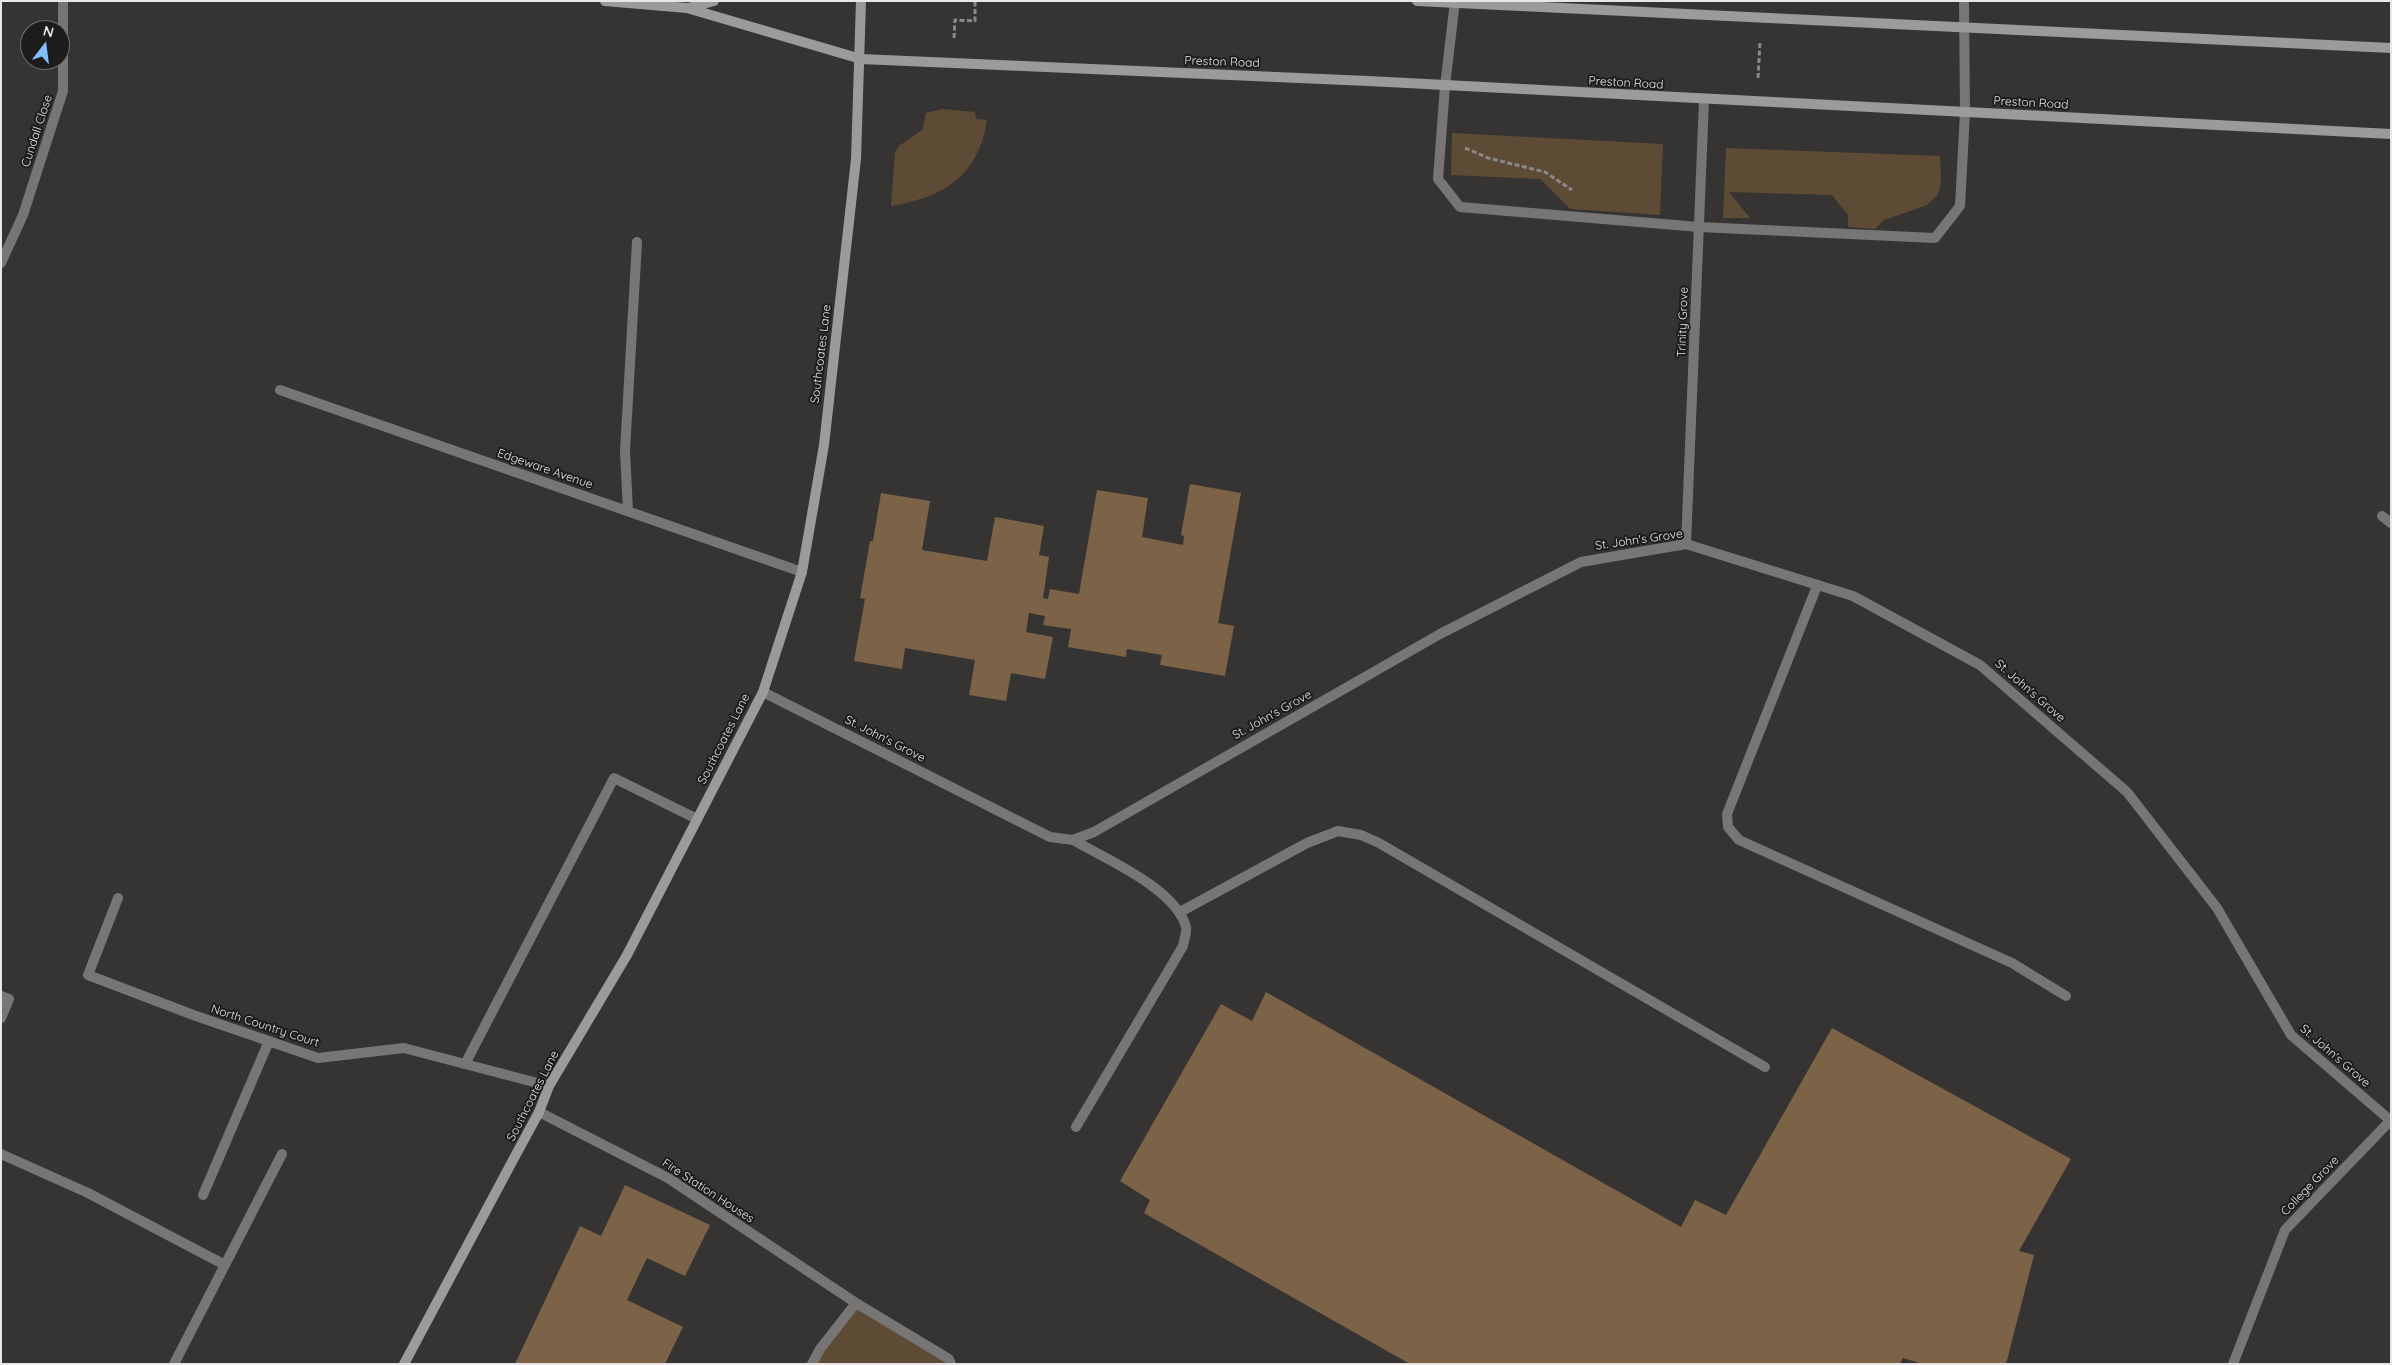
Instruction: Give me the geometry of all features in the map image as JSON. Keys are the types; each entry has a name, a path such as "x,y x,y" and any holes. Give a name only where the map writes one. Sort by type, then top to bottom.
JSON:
{"street":[{"name":"Cundall Close","path":"1,263 23,215 64,90 63,1"},
{"path":"605,1 687,8 860,59"},
{"path":"687,8 714,1"},
{"name":"Southcoates Lane","path":"404,1364 539,1112 549,1086 627,954 763,692 802,572 824,445 856,159 861,1"},
{"path":"1417,1 2391,48"},
{"path":"1454,2 1438,179 1460,207 1698,228 1935,238 1960,206 1965,112 1964,1"},
{"name":"Preston Road","path":"860,59 1445,86 2391,134"},
{"name":"Trinity Grove","path":"1686,544 1704,100"},
{"path":"628,511 625,451 637,242"},
{"name":"Edgeware Avenue","path":"280,390 802,572"},
{"path":"2382,516 2391,523"},
{"name":"St. John's Grove","path":"763,692 1050,837 1073,840 1094,832 1440,634 1581,562 1686,544 1853,596 1980,665 2127,792 2216,908 2291,1035 2390,1121"},
{"path":"1817,586 1727,814 1728,827 1739,840 2012,963 2066,996"},
{"path":"465,1064 614,778 697,818"},
{"path":"1180,912 1306,843 1338,832 1361,835 1379,842 1765,1067"},
{"path":"1073,840 1159,890 1180,912 1187,929 1183,946 1076,1127"},
{"name":"North Country Court","path":"118,898 88,975 318,1058 404,1048 549,1086"},
{"path":"1,996 9,999 1,1018"},
{"path":"203,1195 269,1041"},
{"name":"Fire Station Houses","path":"539,1112 668,1178 856,1303 949,1359 951,1364"},
{"name":"College Grove","path":"2233,1364 2284,1230 2390,1121"},
{"path":"1,1154 88,1193 225,1265"},
{"path":"174,1364 282,1154"},
{"path":"812,1364 820,1349 856,1303"}],"path":[{"path":"953,64 955,20 975,21 975,1"},
{"path":"1758,102 1760,19"},
{"path":"1441,139 1488,158 1546,172 1575,192"}],"shaded area":[{"path":"942,109 975,112 976,119 987,120 976,156 967,170 956,181 942,190 927,197 891,206 895,153 899,146 922,130 926,113"},
{"path":"1452,133 1663,144 1660,215 1570,209 1540,179 1451,175"},
{"path":"1726,148 1940,156 1941,184 1937,196 1927,205 1884,220 1875,229 1848,227 1848,215 1832,195 1729,192 1750,218 1723,218"},
{"path":"856,1303 951,1364 812,1364"}],"building":[{"path":"1190,484 1241,493 1218,623 1234,626 1225,676 1160,665 1162,655 1127,649 1126,657 1068,647 1071,629 1043,625 1045,616 1029,613 1026,632 1053,637 1045,679 1011,673 1006,701 969,695 975,660 905,648 902,669 854,661 865,599 860,598 870,541 873,541 881,493 930,501 922,550 987,561 995,517 1044,526 1039,555 1049,557 1043,598 1048,599 1050,589 1079,594 1097,490 1148,498 1142,537 1183,545 1184,536 1181,535"},
{"path":"1266,992 1681,1227 1695,1200 1726,1215 1832,1028 2071,1159 2019,1251 2034,1255 2006,1364 1923,1364 1903,1358 1900,1364 1410,1364 1144,1213 1150,1200 1120,1181 1221,1004 1252,1021"},
{"path":"625,1185 710,1225 685,1276 647,1258 627,1300 683,1327 665,1364 515,1364 580,1226 601,1236"}]}
